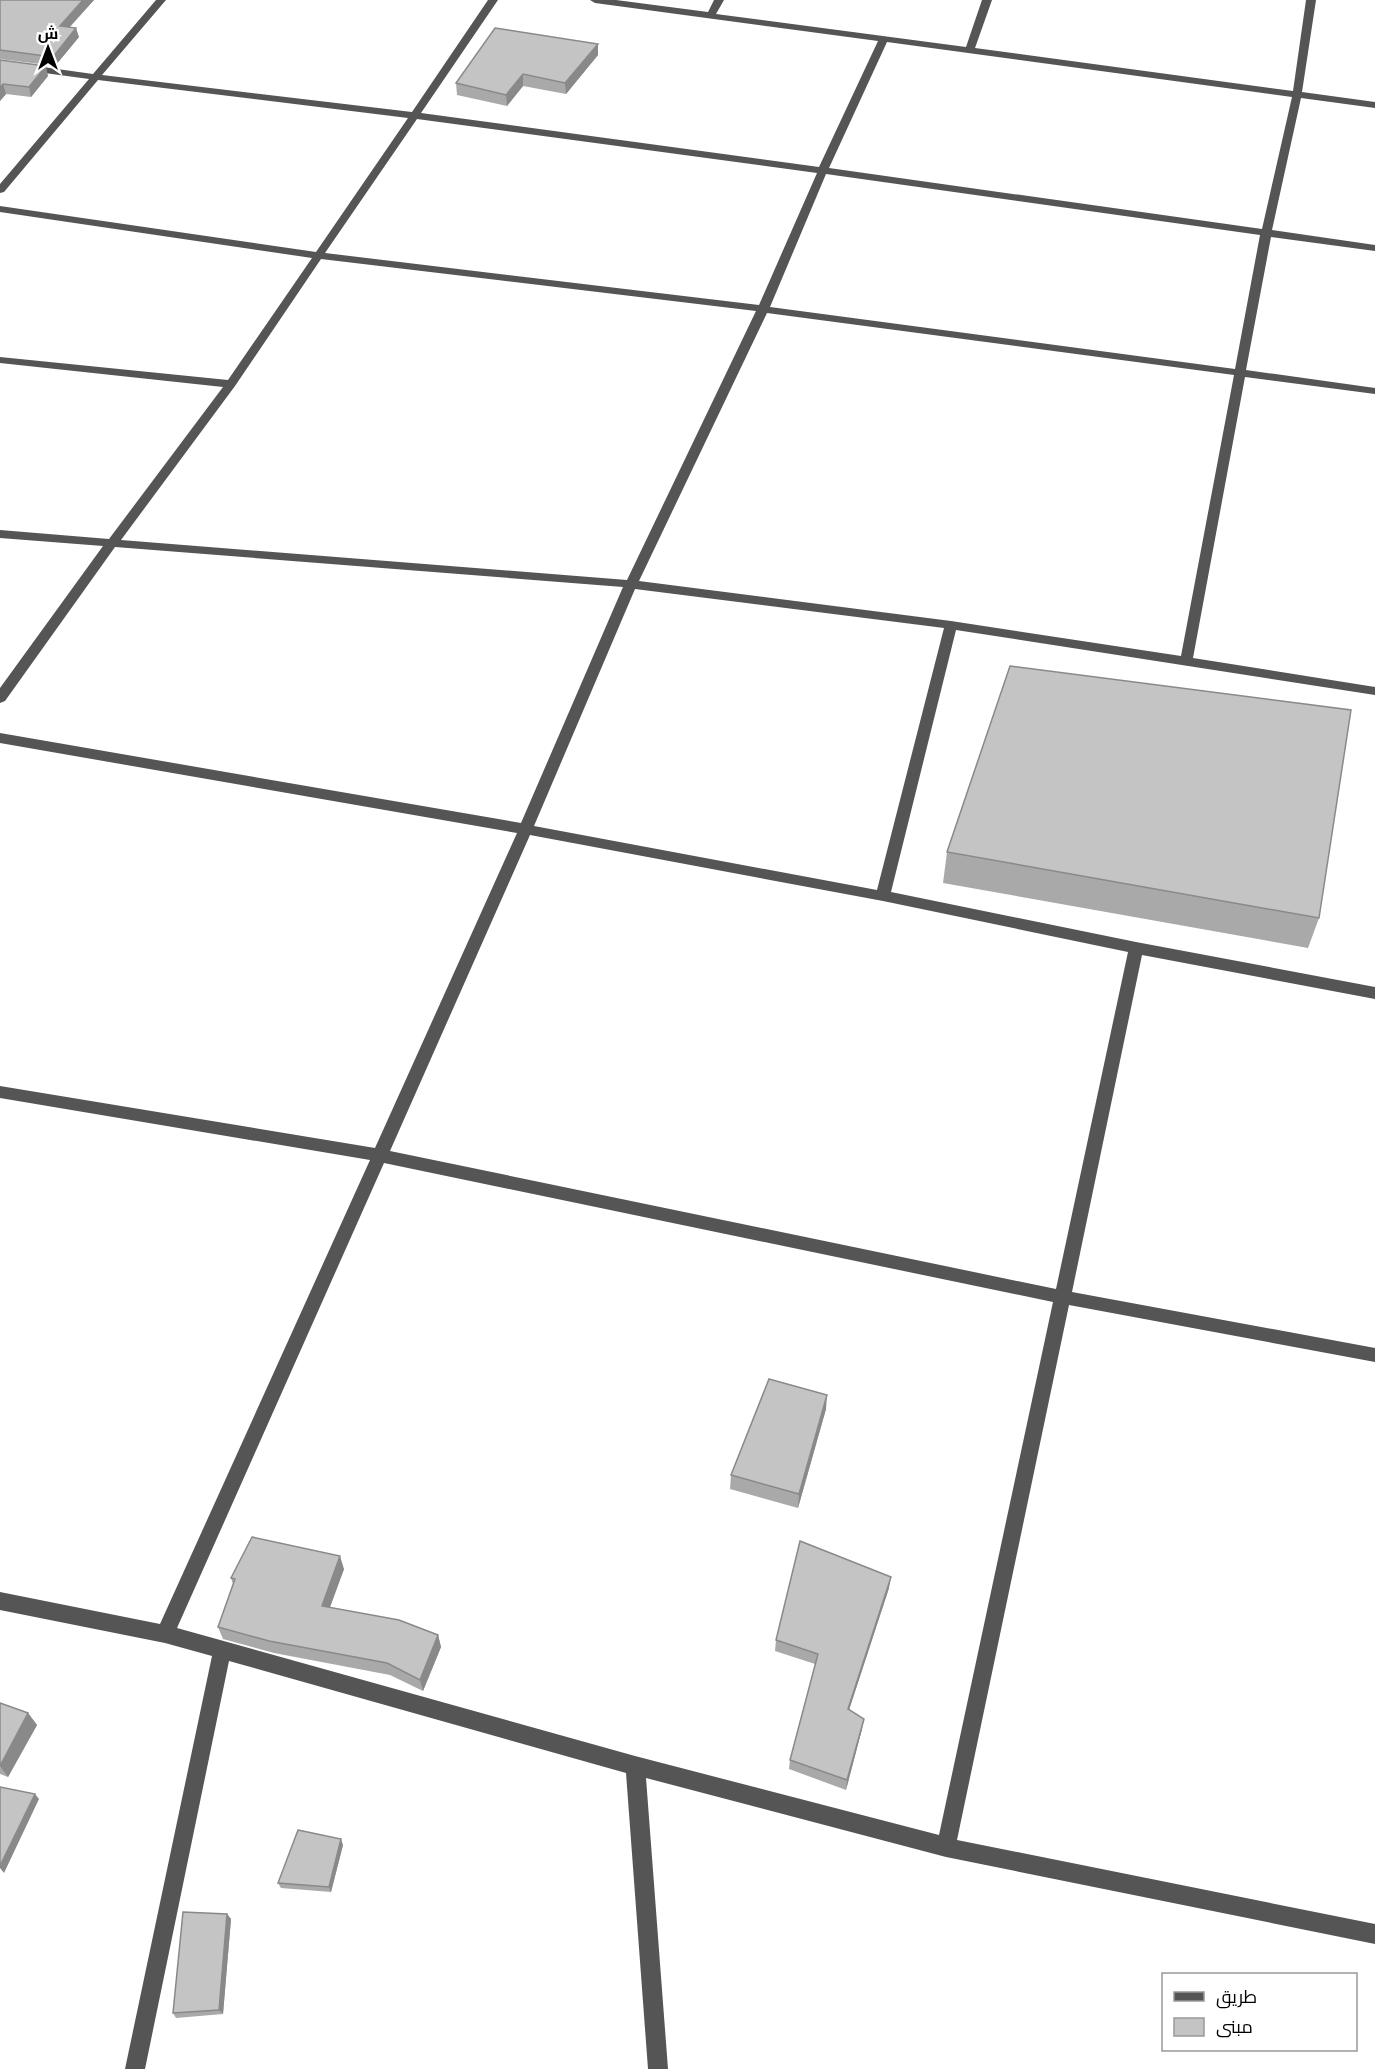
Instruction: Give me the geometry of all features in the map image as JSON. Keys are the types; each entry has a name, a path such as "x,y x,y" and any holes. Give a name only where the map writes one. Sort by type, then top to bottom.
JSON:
{"street":[{"path":"0,190 161,0"},
{"path":"0,698 111,544 231,384 321,256 494,0"},
{"path":"595,0 1375,105"},
{"path":"711,15 718,0"},
{"path":"969,51 987,0"},
{"path":"1186,662 1266,233 1297,94 1311,0"},
{"path":"165,1634 254,1434 306,1325 379,1155 526,829 631,584 763,309 823,170 884,39"},
{"path":"0,64 823,170 1375,248"},
{"path":"0,209 321,256 763,309 1375,391"},
{"path":"0,360 231,384"},
{"path":"0,534 631,584 951,625 1375,691"},
{"path":"883,896 951,625"},
{"path":"0,738 526,829 883,896 1136,948 1375,993"},
{"path":"946,1847 1136,948"},
{"path":"0,1092 379,1155 1062,1297 1375,1355"},
{"path":"0,1601 165,1634 635,1766 946,1847 1375,1934"},
{"path":"135,2069 222,1651"},
{"path":"635,1766 658,2069"}],"building":[{"path":"0,0 83,0 60,26 76,28 53,57 0,50"},
{"path":"495,28 598,44 565,83 523,74 506,95 456,83"},
{"path":"0,60 46,66 29,87 3,84 0,88"},
{"path":"1010,666 1351,710 1319,918 947,852"},
{"path":"769,1379 827,1395 799,1494 731,1475"},
{"path":"252,1537 340,1556 322,1606 399,1620 438,1635 420,1680 387,1663 269,1641 218,1627 235,1579 231,1578"},
{"path":"800,1541 891,1577 848,1709 864,1719 847,1780 790,1760 818,1654 776,1640"},
{"path":"0,1703 28,1713 0,1766"},
{"path":"0,1787 35,1794 0,1866"},
{"path":"298,1830 341,1839 329,1887 278,1883"},
{"path":"183,1912 227,1914 219,2010 173,2013"}]}
